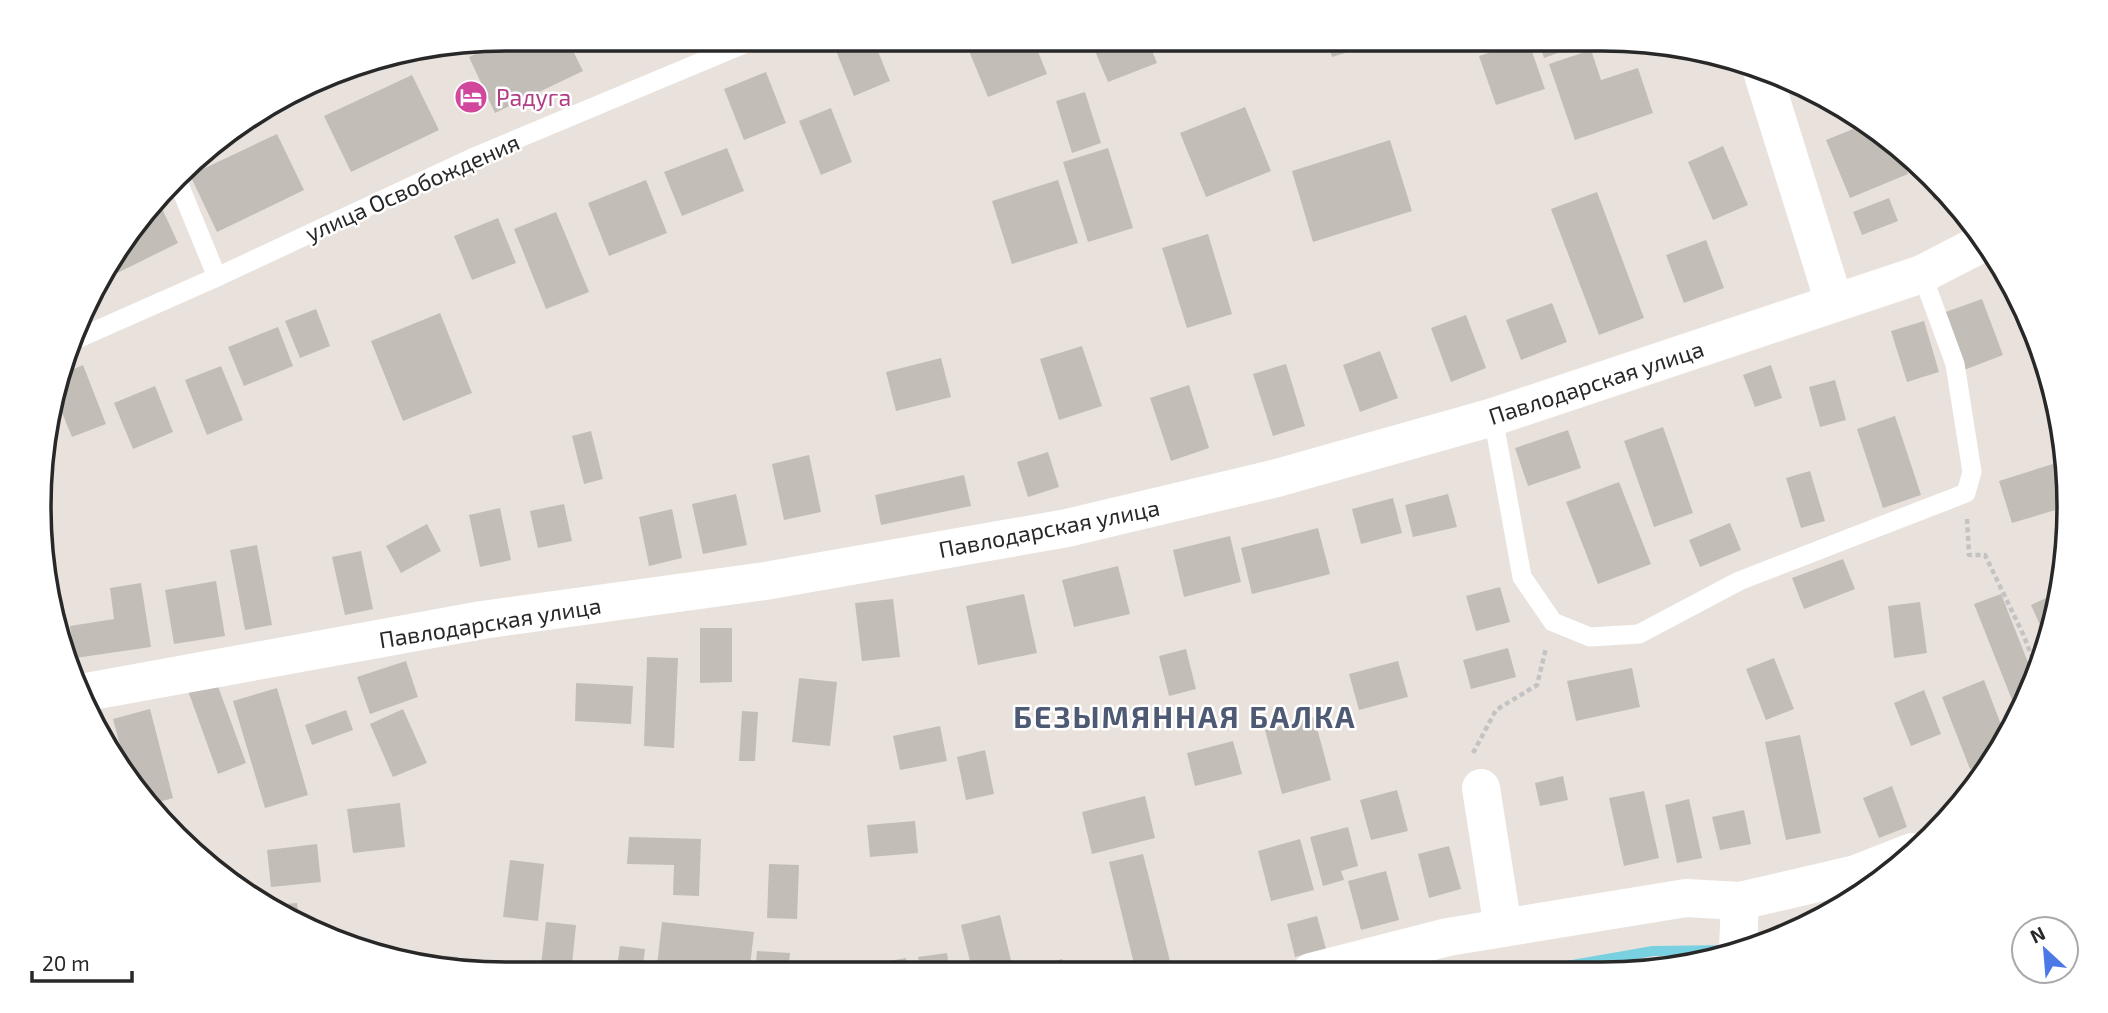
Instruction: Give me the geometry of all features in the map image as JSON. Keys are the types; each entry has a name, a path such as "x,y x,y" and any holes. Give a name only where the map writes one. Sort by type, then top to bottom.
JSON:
{"street":[{"path":"1765,81 1834,302"},
{"name":"Павлодарская улица","path":"90,692 482,620 765,581 1067,528 1277,478 1493,416 1922,274 1975,246"},
{"path":"1480,788 1503,928"},
{"path":"1350,962 1448,937 1686,898 1740,901 1856,874 1886,862"},
{"path":"1738,941 1740,901"}],"lane":[{"name":"улица Освобождения","path":"84,336 474,157 725,51"},
{"path":"180,188 217,277"},
{"path":"1493,416 1522,577 1553,622 1590,636 1639,634 1739,581 1966,493 1972,472 1955,364 1922,274"}],"path":[{"path":"1966,493 1969,555 1985,555 2032,656"},
{"path":"1480,788 1474,753 1496,710 1537,685 1553,622"}],"building":[{"path":"573,51 583,71 495,113 469,57 479,52"},
{"path":"836,51 878,51 890,81 854,96"},
{"path":"969,51 1038,51 1047,74 988,97"},
{"path":"1095,51 1152,51 1157,63 1108,82"},
{"path":"1330,51 1352,51 1332,57"},
{"path":"1494,51 1532,51 1545,89 1496,105 1479,56"},
{"path":"1542,51 1564,51 1544,58"},
{"path":"1591,51 1601,80 1638,68 1653,113 1575,140 1549,64"},
{"path":"766,72 786,123 744,140 724,89"},
{"path":"412,75 439,130 351,172 324,116"},
{"path":"1085,92 1101,143 1072,153 1056,101"},
{"path":"1245,107 1271,171 1206,197 1180,133"},
{"path":"831,108 852,162 821,175 799,121"},
{"path":"1855,128 1902,164 1908,174 1850,198 1826,140"},
{"path":"277,134 304,190 217,232 191,177 198,171"},
{"path":"1390,140 1412,211 1313,242 1292,171"},
{"path":"1723,146 1748,205 1713,220 1688,162"},
{"path":"727,148 744,191 682,216 664,172"},
{"path":"1108,148 1133,228 1088,242 1063,162"},
{"path":"646,180 667,233 609,256 588,203"},
{"path":"1058,180 1078,243 1012,264 992,201"},
{"path":"1597,192 1644,318 1599,335 1551,209"},
{"path":"1889,198 1898,221 1862,235 1853,212"},
{"path":"162,208 178,243 115,274"},
{"path":"556,212 589,292 546,309 514,229"},
{"path":"498,218 516,263 472,280 454,236"},
{"path":"1208,234 1232,314 1187,328 1162,248"},
{"path":"1706,240 1724,288 1684,303 1666,255"},
{"path":"1982,299 2003,355 1964,370 1943,313"},
{"path":"1552,303 1567,342 1521,360 1506,320"},
{"path":"316,309 330,346 300,358 285,321"},
{"path":"440,313 472,393 403,421 371,341"},
{"path":"1466,315 1486,368 1451,382 1431,328"},
{"path":"1924,321 1939,372 1907,382 1891,331"},
{"path":"278,327 293,366 244,386 228,347"},
{"path":"1082,346 1102,406 1059,420 1040,359"},
{"path":"1380,351 1398,398 1360,412 1343,365"},
{"path":"941,358 951,397 896,411 886,372"},
{"path":"1286,364 1305,426 1273,436 1253,374"},
{"path":"83,365 106,424 72,437 61,411 72,370"},
{"path":"1771,365 1782,398 1755,407 1743,375"},
{"path":"221,366 243,420 207,435 185,380"},
{"path":"1835,380 1846,420 1820,427 1809,387"},
{"path":"1189,385 1209,448 1171,461 1150,398"},
{"path":"155,386 173,432 133,449 114,403"},
{"path":"1895,416 1921,495 1883,508 1857,429"},
{"path":"1663,427 1693,513 1654,527 1624,441"},
{"path":"1568,430 1581,468 1528,486 1515,448"},
{"path":"591,431 603,479 584,484 572,436"},
{"path":"1048,452 1059,487 1028,497 1017,462"},
{"path":"809,455 821,512 784,520 772,464"},
{"path":"2055,463 2057,510 2012,523 1999,481"},
{"path":"1810,471 1825,521 1801,528 1786,478"},
{"path":"964,475 971,506 881,525 875,495"},
{"path":"1619,482 1651,564 1598,584 1566,502"},
{"path":"736,494 747,545 703,554 692,504"},
{"path":"1448,494 1457,527 1413,537 1405,505"},
{"path":"1393,498 1402,533 1361,544 1352,509"},
{"path":"564,504 572,541 538,548 530,511"},
{"path":"500,508 511,560 480,567 469,515"},
{"path":"672,509 682,558 649,566 639,517"},
{"path":"1730,523 1741,550 1700,567 1689,540"},
{"path":"427,524 441,551 401,573 386,546"},
{"path":"1318,528 1330,574 1252,594 1241,548"},
{"path":"1230,536 1241,582 1184,597 1173,550"},
{"path":"257,545 272,625 245,630 230,550"},
{"path":"361,551 373,609 345,615 332,557"},
{"path":"1843,559 1855,589 1804,609 1792,578"},
{"path":"1118,566 1130,614 1074,627 1062,580"},
{"path":"216,581 225,636 174,644 165,590"},
{"path":"141,583 151,647 77,658 70,626 114,619 110,588"},
{"path":"1500,587 1510,622 1476,631 1466,596"},
{"path":"1024,594 1037,653 978,665 966,606"},
{"path":"2001,594 2029,665 2013,702 1974,604"},
{"path":"2048,597 2042,624 2040,625 2031,605"},
{"path":"893,599 900,657 862,661 855,603"},
{"path":"1920,602 1927,653 1894,658 1888,606"},
{"path":"700,628 732,628 732,682 700,683"},
{"path":"1508,648 1516,677 1471,689 1463,660"},
{"path":"1186,649 1196,689 1169,696 1159,656"},
{"path":"647,657 678,658 674,748 644,746"},
{"path":"1774,658 1794,709 1766,720 1746,669"},
{"path":"406,661 418,697 370,714 357,677"},
{"path":"1398,661 1408,697 1359,710 1349,674"},
{"path":"1632,668 1640,707 1576,721 1567,681"},
{"path":"215,678 246,763 218,774 187,688"},
{"path":"799,678 837,682 830,746 792,742"},
{"path":"1984,680 2001,725 1975,767 1970,769 1942,697"},
{"path":"576,683 633,686 631,724 575,721"},
{"path":"277,688 308,795 265,808 233,701"},
{"path":"1924,690 1941,734 1911,746 1894,703"},
{"path":"150,709 173,798 160,802 145,784 121,748 113,719"},
{"path":"403,709 427,763 393,777 370,724"},
{"path":"346,710 353,730 312,745 305,725"},
{"path":"742,711 758,712 755,761 739,761"},
{"path":"1314,717 1331,780 1282,794 1265,730"},
{"path":"940,726 947,761 900,770 893,736"},
{"path":"1800,735 1821,833 1786,840 1765,742"},
{"path":"1233,741 1242,774 1195,786 1187,753"},
{"path":"985,750 994,794 966,800 957,757"},
{"path":"1563,776 1568,800 1540,806 1535,783"},
{"path":"1892,786 1907,827 1879,838 1863,798"},
{"path":"1397,790 1408,831 1371,840 1360,800"},
{"path":"1644,791 1659,858 1624,866 1609,798"},
{"path":"1145,796 1155,838 1092,854 1082,812"},
{"path":"1689,799 1702,858 1677,863 1665,805"},
{"path":"400,803 405,847 353,853 347,809"},
{"path":"1744,810 1751,844 1720,850 1712,817"},
{"path":"915,821 918,853 870,857 867,825"},
{"path":"1348,827 1358,866 1341,871 1344,880 1323,886 1310,837"},
{"path":"629,837 701,839 699,896 673,895 674,865 627,864"},
{"path":"1300,839 1314,890 1271,901 1258,851"},
{"path":"317,844 321,882 271,887 267,850"},
{"path":"1449,846 1461,889 1429,898 1418,854"},
{"path":"1143,854 1170,962 1134,962 1109,862"},
{"path":"510,860 544,864 538,921 503,917"},
{"path":"769,864 799,865 797,919 767,918"},
{"path":"1386,871 1399,920 1361,930 1348,881"},
{"path":"297,903 298,911 285,904"},
{"path":"1000,915 1011,962 970,962 961,925"},
{"path":"1317,916 1326,949 1295,957 1287,924"},
{"path":"546,922 576,925 572,962 541,962"},
{"path":"662,922 754,932 750,962 657,962"},
{"path":"620,946 645,949 643,962 618,962"},
{"path":"757,951 790,953 789,962 756,962"},
{"path":"947,953 948,962 919,962 918,957"},
{"path":"428,954 458,957 458,959"},
{"path":"906,958 907,962 890,962"}],"waterway":[{"path":"1590,962 1653,951 1703,950"}],"place":[{"name":"Радуга","path":"471,97"}],"district":[{"name":"БЕЗЫМЯННАЯ БАЛКА","path":"1185,716"}]}
